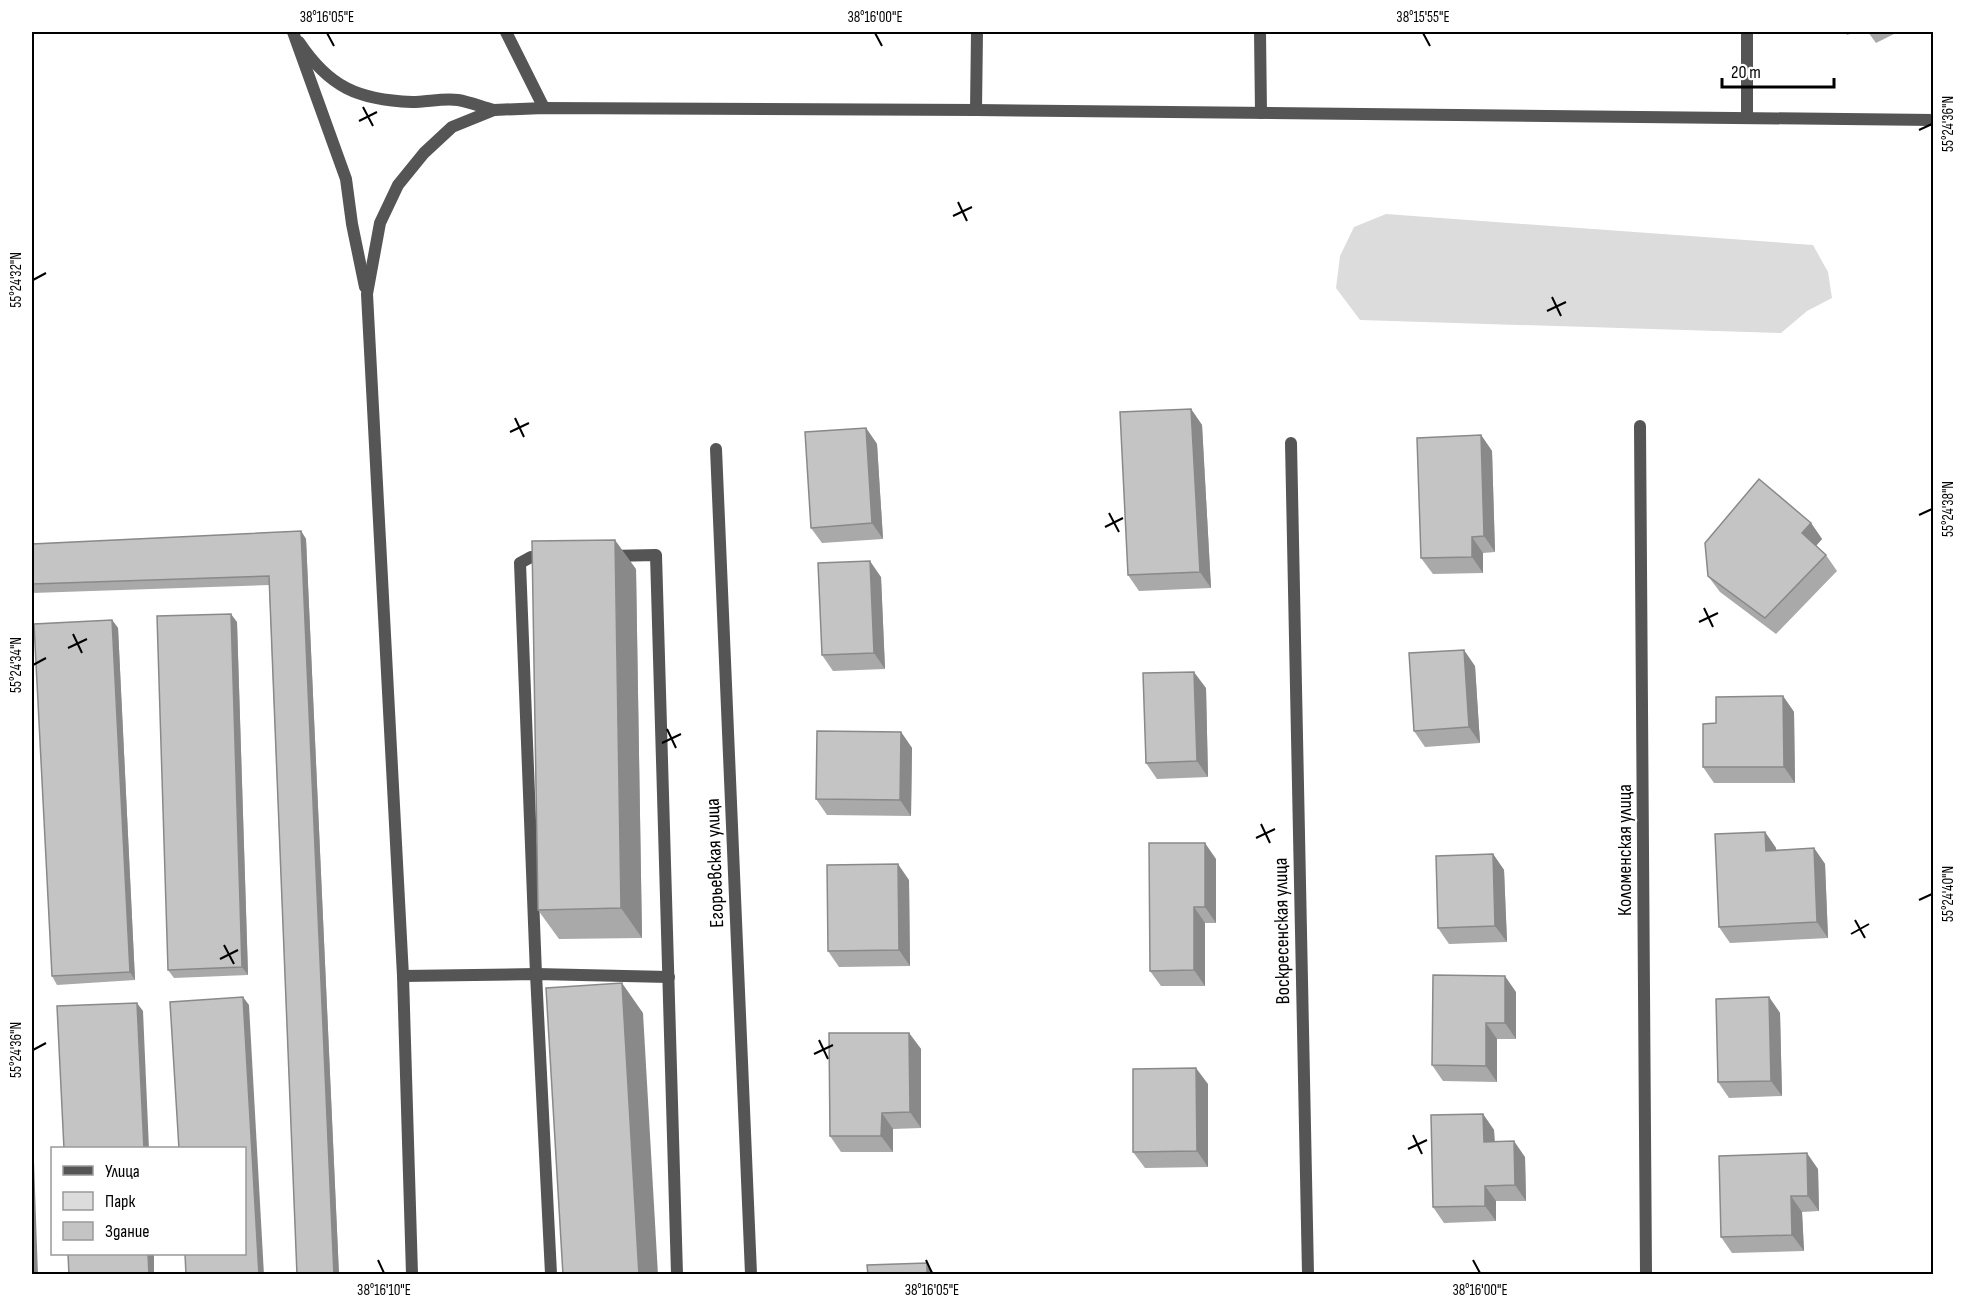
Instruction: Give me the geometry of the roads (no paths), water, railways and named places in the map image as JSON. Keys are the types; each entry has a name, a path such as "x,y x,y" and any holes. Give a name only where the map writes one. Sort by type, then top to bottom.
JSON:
{"street":[{"path":"506,32 544,108"},
{"path":"976,32 976,110"},
{"path":"1260,32 1261,113"},
{"path":"1747,32 1747,118"},
{"path":"293,33 311,60 345,89 371,98 411,102 458,100 494,110 544,108 976,110 1934,120"},
{"path":"293,33 346,179 352,224 367,294 403,976 412,1275"},
{"path":"367,294 380,223 398,184 424,153 452,127 494,110"},
{"name":"Коломенская улица","path":"1640,426 1646,1275"},
{"name":"Воскресенская улица","path":"1291,443 1308,1275"},
{"name":"Егорьевская улица","path":"716,449 751,1275"},
{"path":"599,556 656,555 677,1275"},
{"path":"551,1275 536,974 520,563 531,557 565,556"},
{"path":"403,976 536,974 669,977"}]}
